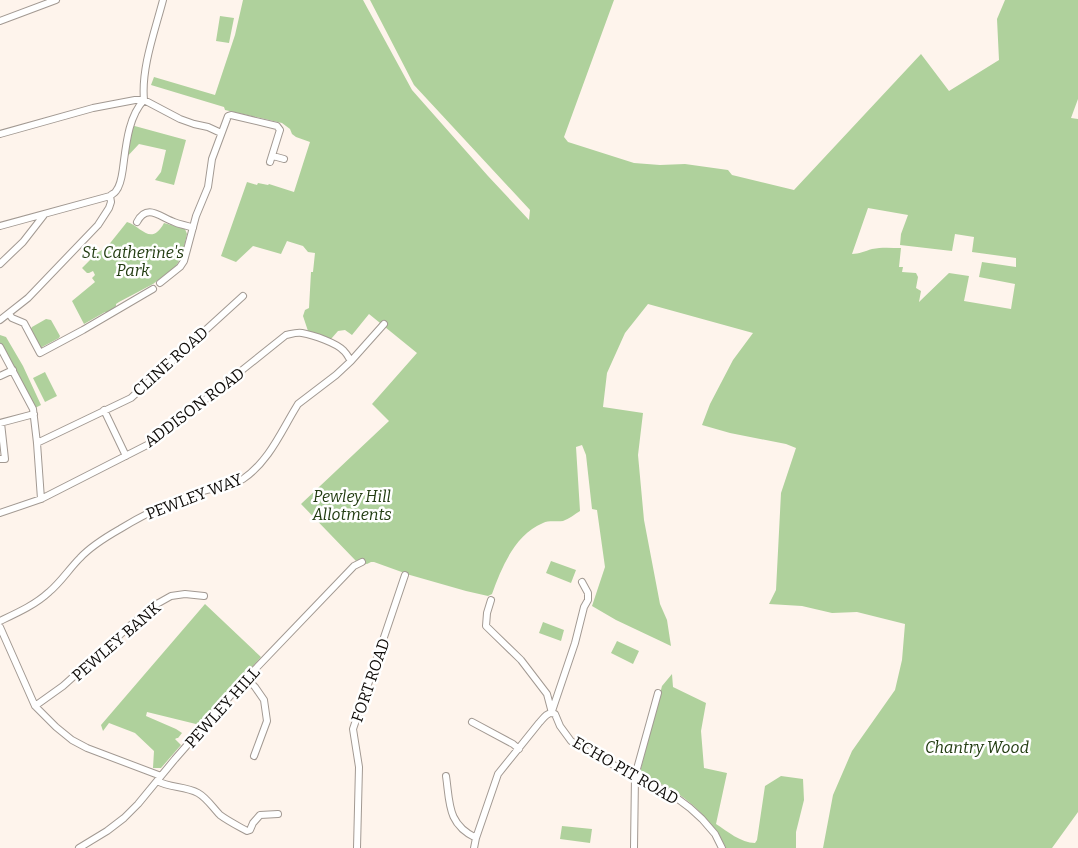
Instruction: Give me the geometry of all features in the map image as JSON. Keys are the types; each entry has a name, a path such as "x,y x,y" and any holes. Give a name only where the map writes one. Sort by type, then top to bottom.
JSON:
{"street":[{"path":"0,21 40,3 56,0"},
{"path":"144,100 145,67 163,0"},
{"path":"0,134 94,108 135,100 144,100 186,121 221,133"},
{"path":"0,226 110,196 117,190 121,180 133,117 137,107 144,100"},
{"path":"160,283 184,262 199,208 206,192 212,159 226,118 230,115 278,126 280,133 272,159 284,159"},
{"path":"0,320 28,298 98,226 109,208 110,196"},
{"path":"136,222 147,212 153,212 175,223 193,228"},
{"path":"0,264 23,242 45,214"},
{"path":"9,314 12,318 24,323 40,353 153,289"},
{"name":"CLINE ROAD","path":"37,443 131,398 243,296"},
{"name":"PEWLEY WAY","path":"0,621 36,603 62,579 88,550 119,529 179,500 242,480 256,468 268,453 298,404 336,375 384,324"},
{"name":"ADDISON ROAD","path":"0,513 41,499 150,443 286,335 301,333 311,335 340,347 351,361"},
{"path":"0,347 33,409 41,499"},
{"path":"0,376 13,370"},
{"path":"104,410 126,456"},
{"path":"0,459 5,458 0,423 34,414"},
{"name":"PEWLEY HILL","path":"80,848 124,818 246,678 354,566 362,562"},
{"name":"FORT ROAD","path":"357,848 359,767 353,729 405,575"},
{"path":"474,848 498,774 546,716 552,712 575,643 584,607 588,600 588,592 582,582"},
{"name":"PEWLEY BANK","path":"34,706 63,686 154,605 171,596 185,594 204,596"},
{"name":"ECHO PIT ROAD","path":"491,600 486,613 486,626 521,660 547,694 552,712 571,741 664,790 690,808 715,834 722,848"},
{"path":"0,627 34,706 72,740 86,748 159,779 164,785 197,792 221,815 247,830 250,830 260,815 278,814"},
{"path":"246,678 264,700 267,721 254,756"},
{"path":"634,848 635,776 658,693"},
{"path":"472,722 519,748"},
{"path":"446,776 452,813 456,822 466,833 476,838"}],"green space":[{"path":"243,0 363,0 412,90 529,220 530,210 414,85 370,0 614,0 564,137 568,142 634,163 685,164 728,170 732,175 794,190 921,54 949,91 999,60 997,19 1005,0 1078,0 1078,99 1071,118 1078,119 1078,812 1052,848 823,848 833,795 852,751 895,690 902,660 905,624 857,612 832,613 802,606 769,604 776,590 781,493 796,448 786,444 730,433 702,425 710,404 733,360 753,333 648,304 625,333 607,373 603,407 643,413 638,455 644,520 660,604 667,620 671,646 616,620 592,606 605,567 597,510 592,509 586,455 582,445 576,447 580,511 563,521 543,523 525,535 517,543 505,562 492,594 488,596 466,591 410,575 374,562 367,564 356,562 358,560 356,561 301,504 389,421 372,404 417,353 369,314 352,335 345,330 338,331 331,339 308,331 303,316 305,310 309,308 311,272 313,272 315,253 308,252 303,246 287,241 281,254 253,246 236,262 221,256 247,182 257,185 258,183 269,184 294,192 310,142 296,137 282,123 225,110 224,107 151,85 154,77 215,95 235,35","holes":["868,208 908,215 901,234 900,245 952,251 955,234 974,237 972,252 1016,258 1016,267 982,262 979,277 1015,284 1011,309 964,301 969,276 949,273 919,302 921,291 916,288 918,277 916,273 902,272 903,267 899,267 901,248 876,248 852,254"]},
{"path":"220,16 234,18 229,43 216,41"},
{"path":"131,125 186,140 174,185 155,180 161,172 166,150 139,144 124,160"},
{"name":"St. Catherine's Park","path":"127,222 150,234 155,234 164,223 185,229 187,234 182,256 176,266 153,284 119,302 108,313 105,312 84,324 72,301 95,282 92,278 95,275 93,271 87,273 82,268 97,253 107,247"},
{"path":"46,319 51,320 60,336 40,347 30,330"},
{"path":"0,335 6,337 23,366 41,405 33,409 0,347"},
{"path":"45,372 57,396 45,402 33,378"},
{"path":"551,561 576,570 571,583 546,573"},
{"path":"205,604 261,657 200,725 147,712 146,716 182,733 175,739 181,745 161,768 153,768 154,751 135,733 109,723 103,731 101,725"},
{"path":"543,622 564,630 561,641 539,633"},
{"path":"617,641 639,651 633,664 611,653"},
{"path":"672,674 673,687 706,703 701,731 704,768 727,773 716,824 739,839 755,843 765,786 781,776 803,779 804,800 796,832 796,848 726,848 715,829 701,813 685,799 640,772 662,686"},
{"path":"562,826 592,829 590,843 560,839"}],"park label":[{"name":"Pewley Hill Allotments","path":"352,505"},
{"name":"Chantry Wood","path":"977,747"}]}
